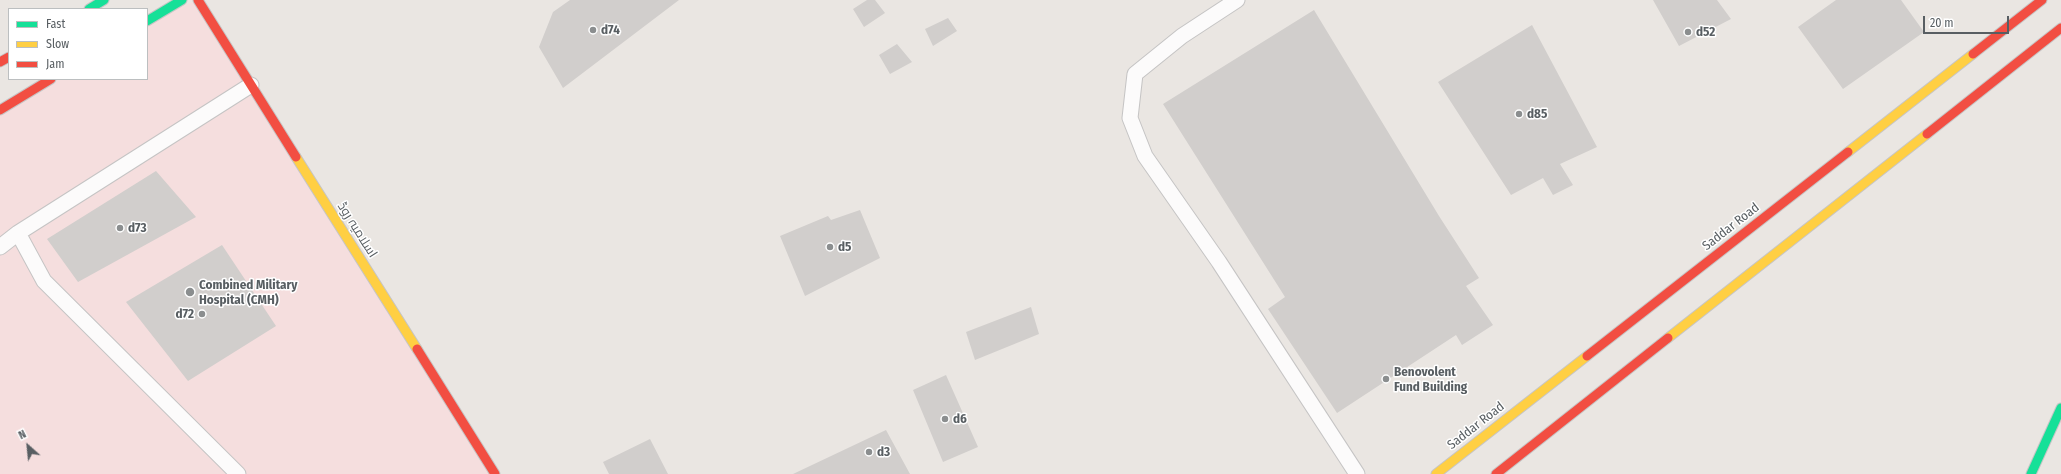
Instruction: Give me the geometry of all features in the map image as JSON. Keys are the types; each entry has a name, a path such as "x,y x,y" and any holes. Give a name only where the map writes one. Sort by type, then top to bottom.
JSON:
{"main road":[{"path":"91,8 104,0"},
{"path":"148,20 182,0"},
{"name":"اسلامیہ روڈ","path":"198,0 495,474"},
{"name":"Saddar Road","path":"1436,474 2042,0"},
{"path":"1496,474 2061,28"},
{"path":"0,110 49,80"},
{"path":"2031,474 2061,408"}],"lane":[{"path":"1237,0 1182,36 1135,74 1130,118 1145,156 1219,262 1357,474"},
{"path":"0,247 18,232 252,85"},
{"path":"18,232 44,281 238,474"}],"shaded area":[{"name":"Combined Military Hospital (CMH)","path":"198,0 495,474 0,474 0,110 49,80 148,80 148,21"}],"building":[{"name":"d74","path":"570,0 679,0 563,88 539,47 553,12"},
{"path":"867,0 875,0 885,13 864,27 853,9"},
{"name":"d52","path":"1653,0 1717,0 1731,19 1679,46"},
{"path":"1836,0 1901,0 1924,32 1843,89 1798,27"},
{"path":"1314,10 1439,216 1479,278 1466,286 1493,325 1462,345 1456,335 1337,413 1268,309 1285,297 1163,104"},
{"path":"948,18 957,31 933,46 925,29"},
{"name":"d85","path":"1532,25 1597,147 1560,164 1573,185 1553,195 1543,178 1511,195 1438,82"},
{"path":"897,44 912,62 890,74 879,55"},
{"name":"d73","path":"156,171 196,217 78,282 47,239"},
{"name":"d5","path":"860,210 880,258 805,296 780,236 828,216 831,220"},
{"name":"d72","path":"222,245 276,326 188,381 126,302"},
{"path":"1031,307 1039,334 975,360 966,332"},
{"name":"d6","path":"946,375 978,447 943,462 913,390"},
{"name":"d3","path":"886,430 910,474 793,474"},
{"path":"650,439 668,474 609,474 603,462"}],"traffic: fast":[{"path":"91,8 104,0"},
{"path":"148,20 182,0"},
{"path":"2031,474 2061,408"}],"traffic: slow":[{"path":"1848,152 1973,54"},
{"path":"1668,338 1927,134"},
{"path":"296,157 417,349"},
{"path":"1436,474 1587,356"}],"traffic: jam":[{"path":"198,0 296,157"},
{"path":"1973,54 2042,0"},
{"path":"1927,134 2061,28"},
{"path":"0,62 8,58"},
{"path":"0,110 49,80"},
{"path":"1587,356 1848,152"},
{"path":"1496,474 1668,338"},
{"path":"417,349 495,474"}],"place":[{"name":"d74","path":"593,30"},
{"name":"d52","path":"1688,32"},
{"name":"d85","path":"1519,114"},
{"name":"d73","path":"120,228"},
{"name":"d5","path":"830,247"},
{"name":"Combined Military Hospital (CMH)","path":"190,292"},
{"name":"d72","path":"202,314"},
{"name":"Benovolent Fund Building","path":"1386,379"},
{"name":"d6","path":"945,419"},
{"name":"d3","path":"869,452"}]}
